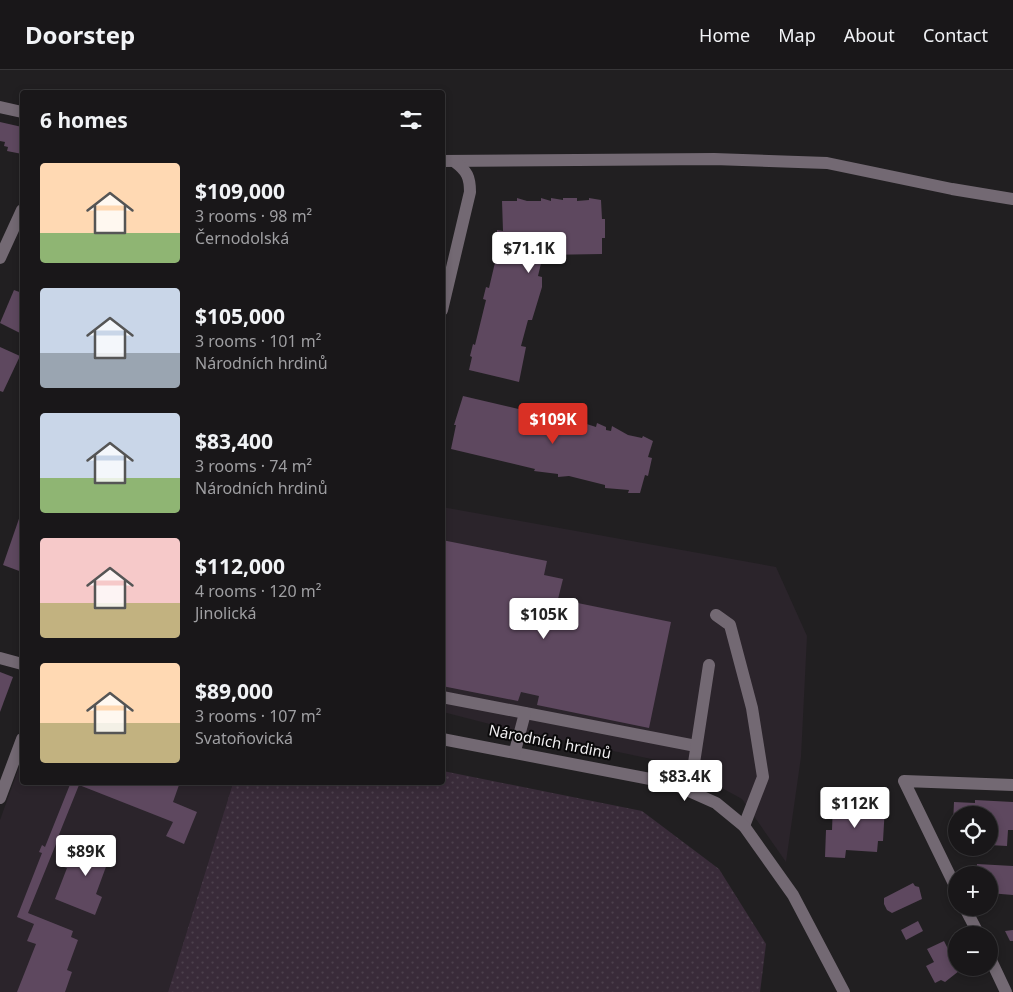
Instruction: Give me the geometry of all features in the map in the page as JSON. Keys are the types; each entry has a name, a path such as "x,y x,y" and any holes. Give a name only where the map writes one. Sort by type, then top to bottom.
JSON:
{"street":[{"path":"0,107 20,112"},
{"path":"449,161 657,159 827,163 952,189 1013,199"},
{"path":"445,297 470,192 470,177 464,169 449,161"},
{"path":"0,258 20,214"},
{"path":"716,615 730,625 752,708 763,776 744,826"},
{"path":"0,658 20,663"},
{"path":"690,790 709,665"},
{"path":"445,698 696,746"},
{"path":"516,752 525,713"},
{"name":"Národních hrdinů","path":"445,740 671,783 716,803 744,826 793,895 844,992"},
{"path":"0,798 20,745"},
{"path":"948,871 904,780 1013,785"},
{"path":"998,975 1006,992"}],"shaded area":[{"path":"445,508 776,567 807,636 801,757 786,862 742,799 680,765 509,729 445,713"},
{"path":"20,765 20,785 232,785 168,992 0,992 0,820"},
{"path":"445,771 642,811 719,869 766,944 760,992 168,992 232,785 445,785"}],"building":[{"path":"0,122 20,127 20,154 7,151 8,147 4,146 5,142 0,141"},
{"path":"517,198 527,201 541,201 541,198 551,201 551,198 563,200 563,198 577,198 577,201 589,200 589,198 601,200 602,219 605,219 605,238 602,238 602,254 543,255 538,276 542,277 542,287 532,320 528,320 521,346 526,347 519,382 469,370 472,357 470,356 473,344 475,345 486,300 483,299 486,287 489,288 497,254 497,230 503,231 502,201 517,201"},
{"path":"14,290 20,292 20,333 0,323"},
{"path":"0,347 20,356 3,392 0,391"},
{"path":"463,396 548,416 548,413 558,418 571,421 571,419 596,427 597,423 606,427 606,430 611,431 612,426 628,435 642,438 643,436 653,441 648,457 652,458 648,476 645,475 640,493 628,493 629,490 605,488 605,485 569,476 558,477 558,474 534,471 535,469 451,449 456,425 454,425"},
{"path":"20,516 20,571 3,565"},
{"path":"445,541 547,561 544,575 563,579 558,599 671,622 649,728 537,705 539,696 521,692 518,701 445,687"},
{"path":"0,672 13,677 0,712"},
{"path":"70,785 79,785 58,837 103,855 100,861 107,864 96,894 102,897 95,915 55,899 67,868 58,865 65,847 56,844 28,913 73,931 71,937 78,940 67,970 72,972 65,992 17,992 36,944 27,941 34,924 17,917 42,853 39,852 42,845 45,847"},
{"path":"79,785 179,785 173,802 197,812 184,844 166,836 173,822"},
{"path":"975,800 1013,802 1013,830 1008,830 1007,846 998,846 998,806 954,806 954,802 975,803"},
{"path":"833,803 885,806 883,841 878,841 877,852 846,850 845,858 825,857 826,830 832,830"},
{"path":"977,864 1013,866 1013,895 998,894 998,866 977,866"},
{"path":"913,883 919,887 922,899 892,913 887,910 884,898"},
{"path":"918,921 923,931 906,940 901,930"},
{"path":"1013,930 1013,941 1010,941 1005,931"},
{"path":"944,941 948,949 948,976 953,976 945,982 941,980 935,983 926,966 934,962 927,949"}]}
